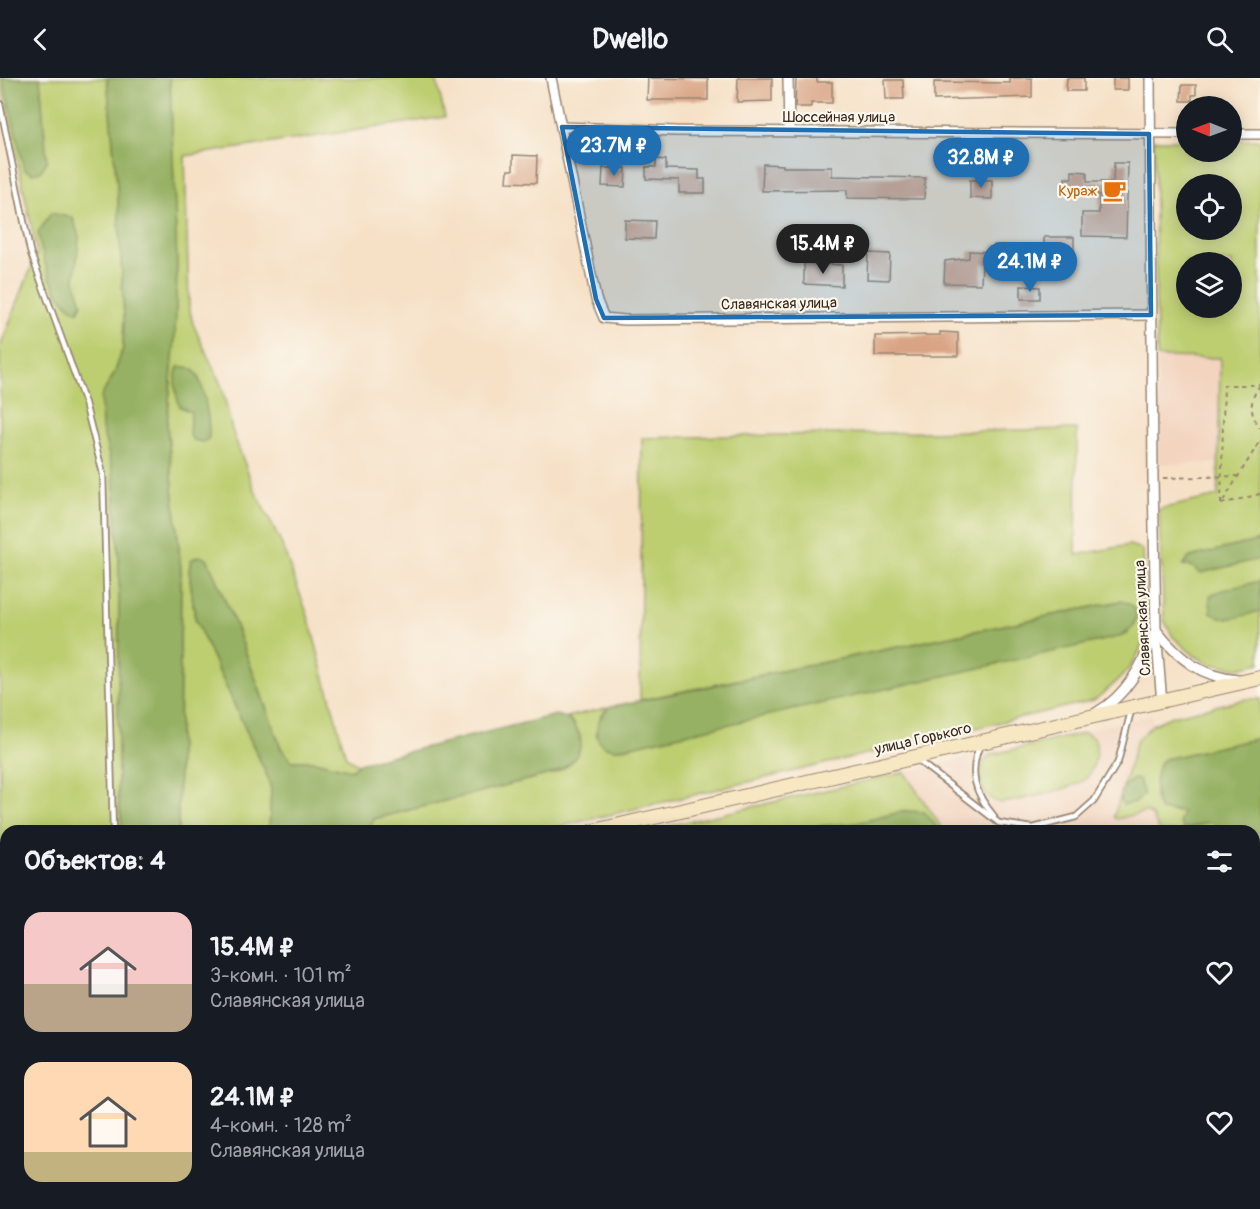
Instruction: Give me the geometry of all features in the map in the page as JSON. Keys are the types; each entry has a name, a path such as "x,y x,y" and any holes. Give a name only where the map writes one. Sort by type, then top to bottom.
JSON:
{"main road":[{"name":"улица Горького","path":"620,825 1255,680"}],"street":[{"name":"Славянская улица","path":"551,78 596,299 600,314 610,320 1151,315"},
{"path":"789,78 789,131"},
{"name":"Славянская улица","path":"1150,78 1153,478 1156,630 1162,703"},
{"name":"Шоссейная улица","path":"562,127 675,131 1176,134"},
{"path":"1242,134 1260,134"},
{"path":"1156,630 1178,656 1201,671 1225,679 1255,680"},
{"path":"1085,720 1101,710 1126,688 1148,653 1156,630"}],"lane":[{"path":"0,104 30,251 85,403 103,474 112,825"},
{"path":"1044,825 1076,817 1086,809 1107,784 1118,762 1131,710"},
{"path":"981,743 975,756 973,780 984,804 999,823"},
{"path":"914,758 999,823 1012,825"}],"path":[{"path":"1221,504 1224,385 1260,385"},
{"path":"1260,385 1254,393 1251,408 1260,428"},
{"path":"1221,504 1260,441"},
{"path":"1153,478 1238,476"},
{"path":"1221,504 1260,494"}],"highlighted area":[{"path":"562,127 1149,134 1151,315 604,318 596,299"}],"shaded area":[{"path":"1157,357 1220,358 1218,463 1158,464"},
{"path":"1152,715 1152,816 1157,825 940,825 904,772"}],"green space":[{"path":"0,78 107,78 118,197 124,318 123,348 115,372 101,397 102,428 113,471 119,561 118,796 122,825 0,825 0,347 37,253"},
{"path":"3,78 40,78 47,161 41,171 33,173 24,169"},
{"path":"107,78 170,78 177,266 175,336 167,424 181,570 178,825 122,825 118,796 119,561 113,471 102,428 101,397 115,372 123,348 124,318 118,197"},
{"path":"170,78 436,78 445,117 185,156 189,306 193,324 222,387 232,430 255,491 282,545 309,619 346,757 358,764 351,770 314,761 292,761 281,748 236,626 207,559 198,556 191,560 189,570 195,619 268,778 271,789 269,825 178,825 181,570 167,424 175,336 177,266"},
{"path":"1154,140 1176,140 1176,162 1242,162 1242,140 1260,140 1260,663 1238,668 1211,664 1195,656 1173,637 1164,620 1159,509 1218,496 1220,358 1157,357"},
{"path":"51,213 73,218 79,237 75,280 82,304 78,312 61,298 50,277 43,255 38,233"},
{"path":"178,367 192,369 201,385 209,432 209,438 203,442 193,440 189,433 191,412 180,407 178,402 175,382"},
{"path":"1077,429 1076,555 1130,545 1143,550 1147,617 1140,651 1130,667 1115,683 1094,700 566,825 372,825 374,819 554,773 569,765 575,725 567,717 609,707 600,716 618,749 1128,634 1121,601 640,700 642,438"},
{"path":"1260,540 1260,559 1201,573 1193,567 1183,565 1190,557"},
{"path":"198,556 207,558 236,626 281,748 292,761 314,761 351,770 358,764 556,715 568,720 577,729 580,748 577,755 570,763 554,773 374,819 372,825 269,825 271,789 268,778 195,619 189,570 191,560"},
{"path":"1260,581 1260,611 1241,617 1228,618 1221,618 1211,612 1210,596 1219,591"},
{"path":"1121,601 1134,608 1136,619 1130,630 1118,637 618,749 602,745 598,740 597,727 609,707"},
{"path":"1246,699 1260,699 1260,738 1166,759 1161,765 1156,778 1165,811 1183,812 1188,825 1157,825 1152,816 1146,812 1117,819 1114,817 1137,740 1152,725 1172,716"},
{"path":"1085,733 1094,738 1096,755 1090,773 1083,781 1056,791 1000,803 993,800 983,789 980,775 990,755"},
{"path":"1260,738 1260,825 1216,825 1209,822 1198,825 1182,825 1180,822 1183,812 1160,810 1156,799 1156,775 1159,764 1165,759"},
{"path":"904,772 940,825 935,825 924,812 904,811 842,825 674,825"},
{"path":"1135,779 1139,780 1144,795 1135,802 1123,805 1121,793 1128,783"},
{"path":"904,811 924,812 935,825 832,825 858,823"},
{"path":"1209,822 1216,825 1201,825"}],"building":[{"path":"648,78 708,79 708,100 647,100"},
{"path":"738,78 772,78 772,101 737,102"},
{"path":"796,78 817,78 817,82 832,82 832,103 811,103 811,107 795,107"},
{"path":"1010,78 1032,78 1032,97 934,100 934,82 1010,83"},
{"path":"1067,78 1084,78 1084,91 1066,91"},
{"path":"1113,78 1128,78 1128,90 1113,90"},
{"path":"885,80 903,80 904,99 886,99"},
{"path":"1182,85 1196,85 1196,95 1181,96"},
{"path":"513,155 537,156 536,183 507,182 508,170 513,170"},
{"path":"656,159 666,160 666,169 699,170 699,179 705,179 705,193 679,193 679,180 646,179 646,167 656,167"},
{"path":"1114,163 1128,163 1126,237 1082,236 1082,213 1099,213 1099,194 1065,193 1065,178 1072,178 1072,171 1087,172 1087,182 1113,182"},
{"path":"763,164 783,165 783,167 832,167 832,176 925,178 924,199 847,198 847,190 762,191"},
{"path":"603,168 626,168 625,187 602,186"},
{"path":"970,180 992,180 992,199 970,198"},
{"path":"625,220 655,221 654,239 625,238"},
{"path":"1044,237 1074,237 1074,255 1044,255"},
{"path":"994,245 1017,246 1017,265 982,264 981,284 944,283 945,261 969,258 969,251 994,252"},
{"path":"868,253 890,254 889,280 867,279"},
{"path":"804,263 842,265 842,286 804,284"},
{"path":"1021,286 1040,287 1040,299 1021,299"},
{"path":"940,332 958,333 958,356 875,356 875,336 940,335"}],"place":[{"name":"Кураж","path":"1115,191"}]}
